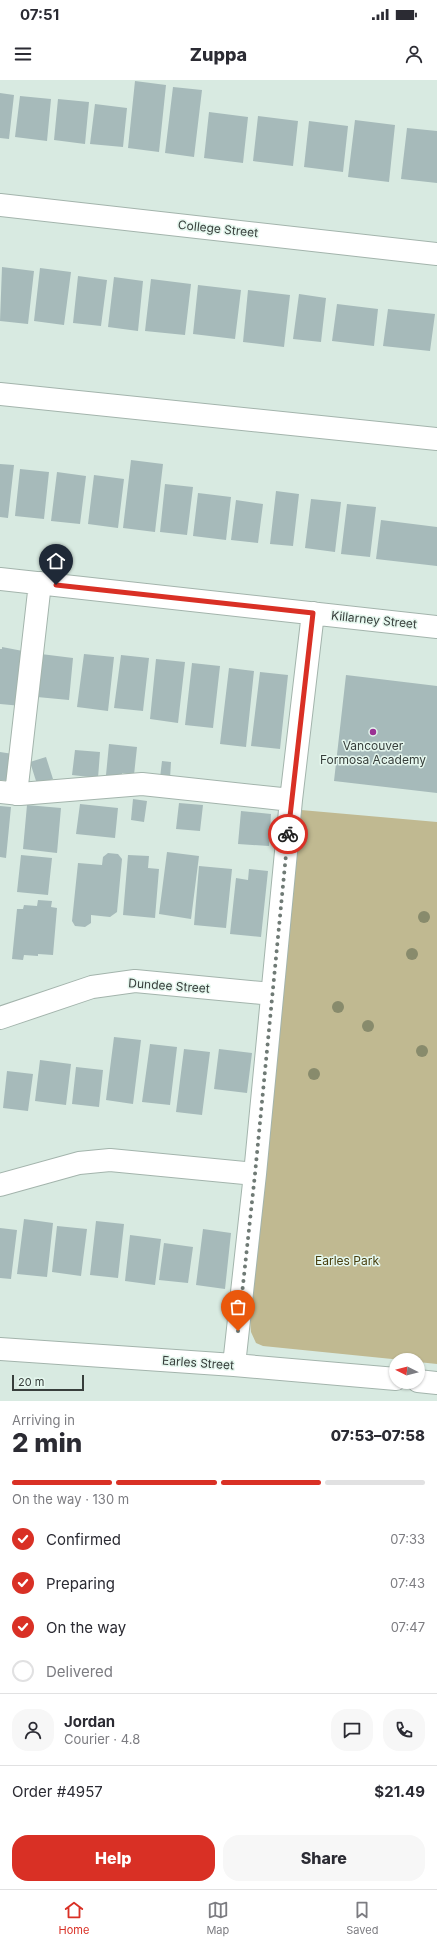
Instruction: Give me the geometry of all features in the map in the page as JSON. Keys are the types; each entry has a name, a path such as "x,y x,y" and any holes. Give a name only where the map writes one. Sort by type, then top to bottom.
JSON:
{"street":[{"name":"College Street","path":"0,205 437,254"},
{"path":"0,394 437,439"},
{"name":"Killarney Street","path":"0,579 437,627"},
{"path":"40,583 8,793 142,784 291,800"},
{"path":"234,1365 255,1174 291,800 313,613"},
{"name":"Dundee Street","path":"0,1018 92,987 135,981 272,994"},
{"path":"0,1185 79,1163 110,1160 255,1174"},
{"name":"Earles Street","path":"0,1349 234,1365 389,1378"},
{"path":"425,1382 437,1383"}],"green space":[{"name":"Earles Park","path":"301,810 437,822 437,1364 425,1363 425,1353 389,1353 389,1359 263,1346 256,1343 251,1332 250,1321"}],"building":[{"path":"135,81 166,85 159,152 128,148"},
{"path":"173,87 202,90 194,157 165,153"},
{"path":"0,93 14,95 9,139 0,138"},
{"path":"20,96 51,99 47,141 15,137"},
{"path":"58,99 89,102 85,144 54,140"},
{"path":"95,104 127,108 123,147 90,144"},
{"path":"209,112 248,117 243,163 204,158"},
{"path":"258,116 298,121 293,166 253,161"},
{"path":"355,120 395,125 389,182 348,177"},
{"path":"309,121 348,126 343,172 304,167"},
{"path":"407,128 437,131 437,183 401,179"},
{"path":"2,267 34,271 28,324 0,321"},
{"path":"40,268 71,272 64,325 34,321"},
{"path":"78,276 107,280 101,326 73,323"},
{"path":"114,277 143,281 138,331 108,327"},
{"path":"151,279 191,284 185,335 145,331"},
{"path":"198,285 241,290 235,339 193,334"},
{"path":"248,290 290,295 284,347 243,342"},
{"path":"299,294 326,298 321,342 293,339"},
{"path":"337,304 378,309 374,346 332,341"},
{"path":"388,309 435,314 430,351 383,346"},
{"path":"131,460 163,464 155,532 123,528"},
{"path":"0,464 14,465 8,518 0,517"},
{"path":"20,469 49,472 44,519 15,516"},
{"path":"57,472 86,476 80,524 51,521"},
{"path":"94,475 124,479 118,528 88,524"},
{"path":"165,484 193,487 187,535 160,532"},
{"path":"276,491 299,494 293,546 270,544"},
{"path":"198,493 231,497 226,540 193,536"},
{"path":"311,499 341,502 335,552 305,548"},
{"path":"236,500 263,504 258,543 231,540"},
{"path":"347,504 376,507 370,557 341,554"},
{"path":"381,520 437,527 437,566 376,559"},
{"path":"2,647 28,652 22,706 0,704 0,649 2,649"},
{"path":"41,654 73,658 69,700 37,697"},
{"path":"84,654 114,657 108,711 77,707"},
{"path":"121,655 149,658 143,711 114,708"},
{"path":"156,659 185,662 178,723 150,719"},
{"path":"192,663 220,666 213,728 185,725"},
{"path":"229,668 254,671 246,747 220,744"},
{"path":"260,672 288,675 280,749 251,746"},
{"path":"346,675 437,686 437,793 334,781"},
{"path":"109,744 137,747 134,775 122,773 122,776 106,775"},
{"path":"75,750 100,752 98,778 72,775"},
{"path":"0,752 13,754 10,781 0,780"},
{"path":"46,757 53,779 37,784 30,762"},
{"path":"162,761 171,762 170,779 160,778"},
{"path":"133,799 147,801 144,822 131,820"},
{"path":"179,803 203,805 200,831 176,829"},
{"path":"80,804 118,808 115,838 76,834"},
{"path":"27,805 61,808 57,853 23,849"},
{"path":"0,806 11,807 6,858 0,857"},
{"path":"241,811 271,814 269,846 238,844"},
{"path":"167,852 199,856 191,919 159,914"},
{"path":"108,853 118,854 122,859 117,912 110,917 91,915 91,923 85,927 75,926 72,921 78,863 102,865 103,857"},
{"path":"21,855 52,858 48,895 17,892"},
{"path":"128,855 149,856 148,868 159,869 155,918 123,915"},
{"path":"199,866 232,869 226,928 194,925"},
{"path":"249,869 268,871 261,937 230,934 236,878 248,880"},
{"path":"38,900 52,901 51,907 57,908 53,955 24,955 23,960 12,959 17,909 23,909 24,905 37,906"},
{"path":"114,1037 141,1040 133,1104 106,1100"},
{"path":"150,1044 177,1047 170,1105 142,1102"},
{"path":"184,1049 210,1052 202,1115 176,1112"},
{"path":"219,1049 252,1053 247,1093 214,1089"},
{"path":"40,1060 71,1064 66,1105 35,1101"},
{"path":"76,1067 103,1070 99,1107 72,1104"},
{"path":"7,1071 33,1074 28,1111 3,1108"},
{"path":"24,1219 53,1223 47,1277 17,1274"},
{"path":"96,1221 124,1224 118,1278 90,1275"},
{"path":"57,1226 87,1229 81,1276 52,1272"},
{"path":"0,1228 17,1230 11,1279 0,1278"},
{"path":"203,1229 231,1233 225,1289 196,1285"},
{"path":"130,1235 161,1239 155,1285 125,1281"},
{"path":"164,1243 193,1247 188,1283 159,1280"}],"way so far":[{"path":"238,1331 288,834"}],"place":[{"name":"Vancouver Formosa Academy","path":"373,732"}],"route":[{"path":"56,585 313,613 288,834"}]}
